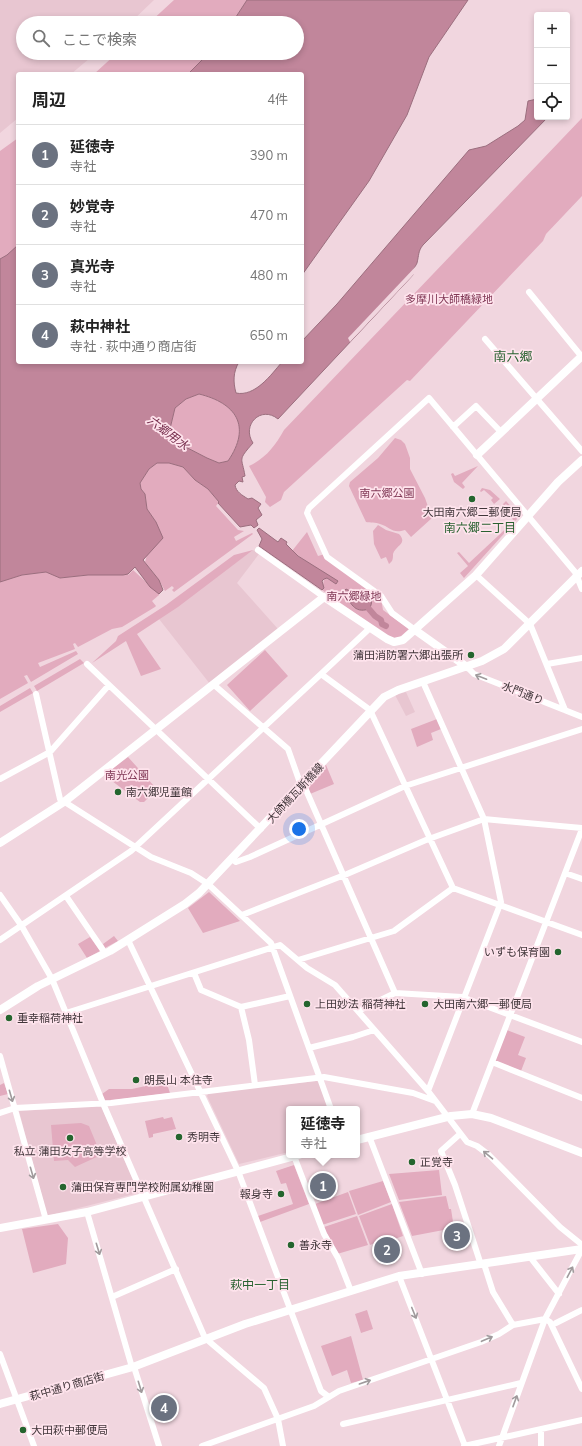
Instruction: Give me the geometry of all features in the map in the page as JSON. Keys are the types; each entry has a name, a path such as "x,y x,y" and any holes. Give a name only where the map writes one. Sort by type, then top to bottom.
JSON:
{"street":[{"path":"477,455 582,357 529,292"},
{"path":"485,339 582,451"},
{"path":"467,667 392,613 381,596 326,557 307,513 309,508 429,398 575,572 580,574 582,589"},
{"path":"453,427 476,406 501,432"},
{"path":"258,550 387,640 394,642 403,640 476,576 558,482 582,460"},
{"name":"大師橋瓦斯橋線","path":"0,1010 28,991 128,940 185,904 208,884 261,829 370,710 384,697 398,690 467,667 504,649 580,574"},
{"path":"476,576 530,624 565,710"},
{"path":"0,843 64,802 324,597"},
{"path":"0,940 136,847 370,628"},
{"path":"547,664 582,658"},
{"path":"87,664 261,829"},
{"name":"水門通り","path":"467,667 474,674 582,716"},
{"path":"321,674 370,710 453,888 500,907 582,935"},
{"path":"423,682 484,819 501,902 428,1091"},
{"path":"213,684 288,749 302,785 306,790 395,993"},
{"path":"0,779 50,752 108,685"},
{"path":"36,694 60,800 151,857 191,873 208,884 271,943 330,1106"},
{"path":"232,859 236,862 250,858 322,826 405,786 582,729"},
{"path":"242,916 343,876 429,839 484,819 582,828 472,1114"},
{"path":"565,873 582,879"},
{"path":"298,960 394,931 453,888"},
{"path":"0,895 21,925 52,979 103,1104 205,1338 264,1388 278,1419 282,1446"},
{"path":"66,896 105,953"},
{"path":"128,940 238,1171 321,1391 329,1397"},
{"path":"66,1013 280,945 307,968 334,985 428,1091 446,1117 467,1142 478,1146 489,1155 560,1227 581,1244 582,1248 545,1319 499,1446"},
{"path":"194,973 201,990 242,1007 290,996"},
{"path":"358,1011 395,993 465,997 582,1042"},
{"path":"242,1007 250,1040 255,1085"},
{"path":"309,1048 374,1030"},
{"path":"0,1056 46,1220"},
{"path":"492,1062 582,1098"},
{"path":"0,1113 15,1108 103,1104 200,1091 320,1078 413,1093 435,1101"},
{"path":"0,1083 7,1080"},
{"path":"360,1139 446,1117 472,1114 491,1118 582,1153"},
{"path":"460,1134 441,1151 455,1185 482,1265 493,1292 513,1325"},
{"path":"370,1136 422,1274"},
{"path":"0,1228 87,1212 288,1158"},
{"path":"297,1158 324,1234 338,1258 351,1291"},
{"path":"87,1212 133,1367 159,1446"},
{"name":"萩中通り商店街","path":"0,1404 18,1402 133,1367 205,1338 399,1276 530,1258 582,1248"},
{"path":"530,1258 559,1294"},
{"path":"112,1298 176,1269"},
{"path":"399,1276 465,1446 582,1420"},
{"path":"556,1323 582,1310"},
{"path":"202,1446 314,1406 329,1397 499,1334 513,1325 545,1319 550,1322 582,1389"},
{"path":"0,1354 34,1446"},
{"path":"343,1424 521,1383"},
{"path":"541,1429 541,1446"}],"shaded area":[{"path":"0,0 154,0 137,16 16,16 16,60 88,60 73,72 16,72 16,120 0,133"},
{"path":"253,550 259,554 237,583 278,629 210,684 159,619"},
{"path":"406,692 415,712 406,716 395,695"},
{"path":"317,1081 319,1082 327,1106 286,1106 286,1153 239,1164 207,1096 209,1092"},
{"name":"私立 蒲田女子高等学校","path":"101,1106 136,1187 134,1194 47,1216 19,1111"}],"green space":[{"path":"174,0 247,0 237,16 157,16"},
{"path":"109,60 202,60 190,72 96,72"},
{"name":"多摩川大師橋緑地","path":"582,118 582,196 546,234 543,241 410,381 407,380 284,492 281,500 270,507 265,502 266,497 249,466 270,451 284,430"},
{"path":"16,139 16,247 0,259 0,151"},
{"path":"199,394 223,403 231,410 236,418 239,427 239,437 228,461 219,463 207,458 176,442 169,433 175,408 186,399"},
{"name":"南六郷公園","path":"395,438 401,440 405,444 410,458 410,469 425,498 432,518 411,537 405,530 394,531 378,523 366,522 349,486 350,482 378,458"},
{"path":"157,463 169,463 183,467 195,480 208,489 219,502 216,506 238,530 244,531 234,537 236,541 252,533 253,534 174,592 172,590 174,588 172,586 165,591 159,580 145,562 156,522 147,509 145,494 141,489 140,483 149,469"},
{"path":"478,466 462,483 465,487 463,489 454,482 451,474 453,473 455,476"},
{"path":"482,488 490,490 500,499 494,504 491,500 493,498 484,490 481,492 480,491"},
{"path":"506,501 516,512 515,514 518,518 464,578 460,573 468,566 457,553 459,552 469,563 514,521 509,515 512,511 506,504 502,507 501,506"},
{"path":"378,525 386,530 399,534 402,540 394,551 392,561 389,564 386,557 381,559 374,544 373,531"},
{"name":"南六郷緑地","path":"307,532 318,556 325,554 381,599 383,610 409,629 400,637 392,639 322,590 324,579 327,578 336,584 292,551"},
{"path":"253,550 178,607 137,634 161,669 141,676 126,641 92,663 116,641 118,636 166,605 234,555"},
{"path":"133,570 159,594 152,601 156,606 155,607 122,627 112,629 78,647 75,643 73,644 75,649 38,663 40,667 76,651 78,654 31,682 27,675 24,676 28,683 0,699 0,582 22,575 46,572 61,578 88,575 123,575 127,573 128,575"},
{"path":"265,650 288,676 250,711 227,685"},
{"path":"80,659 84,663 37,691 34,686"},
{"path":"30,688 33,693 0,712 0,706"},
{"path":"437,719 441,729 431,733 433,740 417,747 411,729"},
{"name":"南光公園","path":"128,757 155,787 156,790 144,802 140,802 104,775"},
{"path":"326,765 334,784 310,794 309,786 313,778"},
{"path":"209,892 240,921 203,933 188,908"},
{"path":"114,936 118,941 105,948 103,944"},
{"path":"90,937 100,951 87,958 78,944"},
{"path":"507,1030 525,1037 518,1055 526,1058 521,1071 495,1061"},
{"path":"163,1073 170,1093 105,1101 102,1094 109,1089 132,1089 150,1085 148,1078"},
{"path":"4,1083 8,1094 0,1096 0,1085"},
{"path":"163,1117 164,1119 172,1117 176,1129 153,1134 153,1137 149,1138 145,1121"},
{"path":"81,1123 89,1126 101,1155 75,1167 68,1160 54,1161 51,1125"},
{"path":"294,1165 309,1204 260,1222 258,1216 293,1204 286,1183 281,1184 276,1171"},
{"path":"439,1170 442,1195 399,1200 389,1174"},
{"path":"383,1181 391,1202 358,1215 349,1191"},
{"path":"348,1192 356,1214 322,1225 315,1204"},
{"path":"446,1196 449,1209 451,1209 454,1228 412,1236 399,1202"},
{"path":"392,1204 403,1236 386,1242 385,1239 370,1245 359,1216"},
{"path":"357,1216 368,1245 337,1254 324,1227"},
{"path":"58,1224 68,1238 66,1264 33,1273 22,1229"},
{"path":"367,1310 373,1329 361,1333 355,1314"},
{"path":"351,1336 363,1380 351,1383 347,1370 332,1376 321,1346"}],"water":[{"path":"247,0 468,0 429,57 407,115 369,181 304,272 304,72 190,72 202,60 304,60 304,16 237,16"},
{"path":"534,100 534,120 545,120 421,247 413,275 278,419 272,415 265,414 259,416 251,424 249,430 253,443 242,459 245,476 242,477 243,482 239,481 235,485 237,490 242,495 248,499 252,498 261,504 258,508 262,515 256,520 258,525 254,528 251,525 240,527 218,503 219,502 208,489 195,480 183,467 169,463 157,463 149,469 140,483 141,489 145,494 147,509 156,522 163,538 143,560 159,580 163,590 159,594 150,587 135,567 128,574 123,575 88,575 60,578 46,572 22,575 0,582 0,259 16,247 16,364 238,364 234,377 236,393 250,392 262,384 280,364 304,364 304,339 337,304 469,150 486,146 525,120 528,101","holes":["199,394 223,403 231,410 239,427 239,437 228,461 219,463 207,458 176,442 169,433 175,408 186,399"]},
{"path":"259,528 278,542 281,538 287,542 286,544 298,556 338,581 336,584 327,578 324,579 322,581 324,588 322,590 259,546 262,539 257,530"},
{"path":"346,589 354,593 367,594 371,601 369,609 356,609 342,593"}],"pier":[{"path":"419,263 415,273 350,342 348,338"}],"waterway":[{"name":"六郷用水","path":"369,609 381,620 382,624 386,626"}],"place":[{"name":"大田南六郷二郵便局","path":"472,499"},
{"name":"蒲田消防署六郷出張所","path":"471,655"},
{"name":"南六郷児童館","path":"118,792"},
{"name":"いずも保育園","path":"558,952"},
{"name":"上田妙法 稲荷神社","path":"307,1004"},
{"name":"大田南六郷一郵便局","path":"425,1004"},
{"name":"重幸稲荷神社","path":"9,1018"},
{"name":"朗長山 本住寺","path":"136,1080"},
{"name":"秀明寺","path":"179,1137"},
{"name":"私立 蒲田女子高等学校","path":"70,1138"},
{"name":"正覚寺","path":"412,1162"},
{"name":"延徳寺","path":"323,1186"},
{"name":"蒲田保育専門学校附属幼稚園","path":"63,1187"},
{"name":"報身寺","path":"281,1194"},
{"name":"真光寺","path":"457,1236"},
{"name":"善永寺","path":"291,1245"},
{"name":"妙覚寺","path":"387,1250"},
{"name":"萩中神社","path":"164,1408"},
{"name":"大田萩中郵便局","path":"23,1430"}],"district":[{"name":"南六郷","path":"513,356"},
{"name":"南六郷二丁目","path":"480,528"},
{"name":"萩中一丁目","path":"260,1285"}]}
